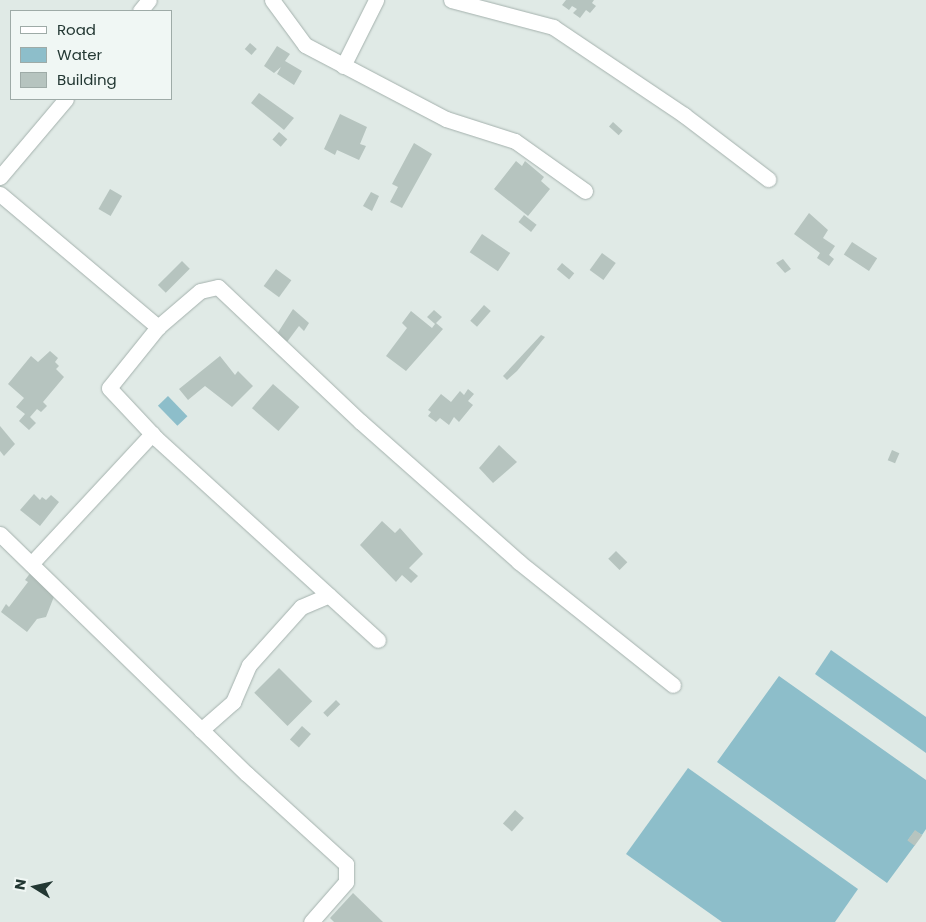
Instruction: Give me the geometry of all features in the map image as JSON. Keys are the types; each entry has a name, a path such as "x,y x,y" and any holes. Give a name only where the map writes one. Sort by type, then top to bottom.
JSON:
{"street":[{"path":"141,10 149,0"},
{"path":"272,0 305,45 446,118 515,140 585,191"},
{"path":"343,66 376,0"},
{"path":"451,0 553,28 684,115 768,179"},
{"path":"0,178 65,100"},
{"path":"0,194 158,327"},
{"path":"378,640 152,434 109,388 158,327 200,292 218,287 361,422 519,562 673,684"},
{"path":"31,564 152,434"},
{"path":"0,534 201,730 346,864 346,882 312,922"},
{"path":"201,730 234,702 249,665 301,607 329,595"}],"water":[{"path":"168,396 187,416 177,426 158,406"},
{"path":"831,650 926,717 926,753 815,674"},
{"path":"779,676 926,780 926,829 922,835 915,831 908,840 915,845 887,883 717,762"},
{"path":"688,768 858,889 835,922 722,922 626,854"}],"building":[{"path":"566,0 594,0 592,3 596,6 590,13 586,10 580,18 573,13 577,9 572,6 569,10 562,5"},
{"path":"250,43 257,49 252,55 245,49"},
{"path":"277,46 290,54 285,61 302,71 294,85 277,74 281,67 274,73 264,66"},
{"path":"259,93 294,118 284,130 251,103"},
{"path":"340,114 367,127 360,144 366,146 359,160 337,150 335,155 324,149"},
{"path":"613,122 623,131 619,135 609,126"},
{"path":"279,132 287,139 281,147 272,140"},
{"path":"414,143 432,154 402,208 390,202 398,187 392,184"},
{"path":"516,161 522,166 525,161 544,177 541,181 550,189 528,216 494,189"},
{"path":"110,189 122,196 111,216 98,209"},
{"path":"371,192 379,196 372,211 363,206"},
{"path":"809,213 828,230 823,238 835,246 829,255 834,259 829,266 817,258 820,253 794,234"},
{"path":"524,215 537,225 531,232 518,222"},
{"path":"482,234 510,253 498,271 470,252"},
{"path":"852,242 877,258 869,271 844,255"},
{"path":"602,253 616,263 603,280 590,270"},
{"path":"783,259 791,269 785,273 776,263"},
{"path":"182,261 190,269 166,293 158,285"},
{"path":"562,263 574,273 569,279 557,269"},
{"path":"276,269 291,280 279,297 264,286"},
{"path":"484,305 491,311 477,327 470,321"},
{"path":"293,309 309,323 304,331 299,326 287,342 277,334"},
{"path":"434,310 442,317 436,323 443,329 406,371 386,356 407,328 402,323 411,311 432,328 435,324 427,317"},
{"path":"541,335 545,337 517,371 507,380 503,376"},
{"path":"50,351 58,358 55,362 59,366 56,369 64,377 43,402 47,406 41,412 37,409 30,417 36,423 29,430 19,421 25,414 16,407 24,398 8,384 31,356 38,362"},
{"path":"220,356 235,375 238,371 253,386 232,407 205,386 188,400 179,389"},
{"path":"273,384 299,407 278,431 252,408"},
{"path":"468,389 474,394 468,401 473,405 459,422 454,417 449,425 440,418 436,422 428,416 431,412 428,410 441,394 451,402 460,391 464,395"},
{"path":"0,426 15,444 4,456 0,451"},
{"path":"499,445 517,462 493,483 479,468"},
{"path":"892,450 899,453 895,463 888,460"},
{"path":"34,494 40,500 42,497 46,500 51,495 59,502 40,526 20,510"},
{"path":"382,521 395,533 400,528 423,554 409,568 418,576 411,583 402,575 396,582 360,545"},
{"path":"616,551 627,562 620,570 608,559"},
{"path":"31,572 55,594 46,617 37,619 27,632 1,612 6,604 9,607 28,582 25,580"},
{"path":"279,668 312,701 287,726 254,693"},
{"path":"336,700 340,704 328,717 323,713"},
{"path":"302,726 311,734 299,747 290,739"},
{"path":"515,810 524,818 512,831 503,823"},
{"path":"915,830 922,835 915,846 907,841"},
{"path":"353,893 383,922 334,922 330,918"}]}
